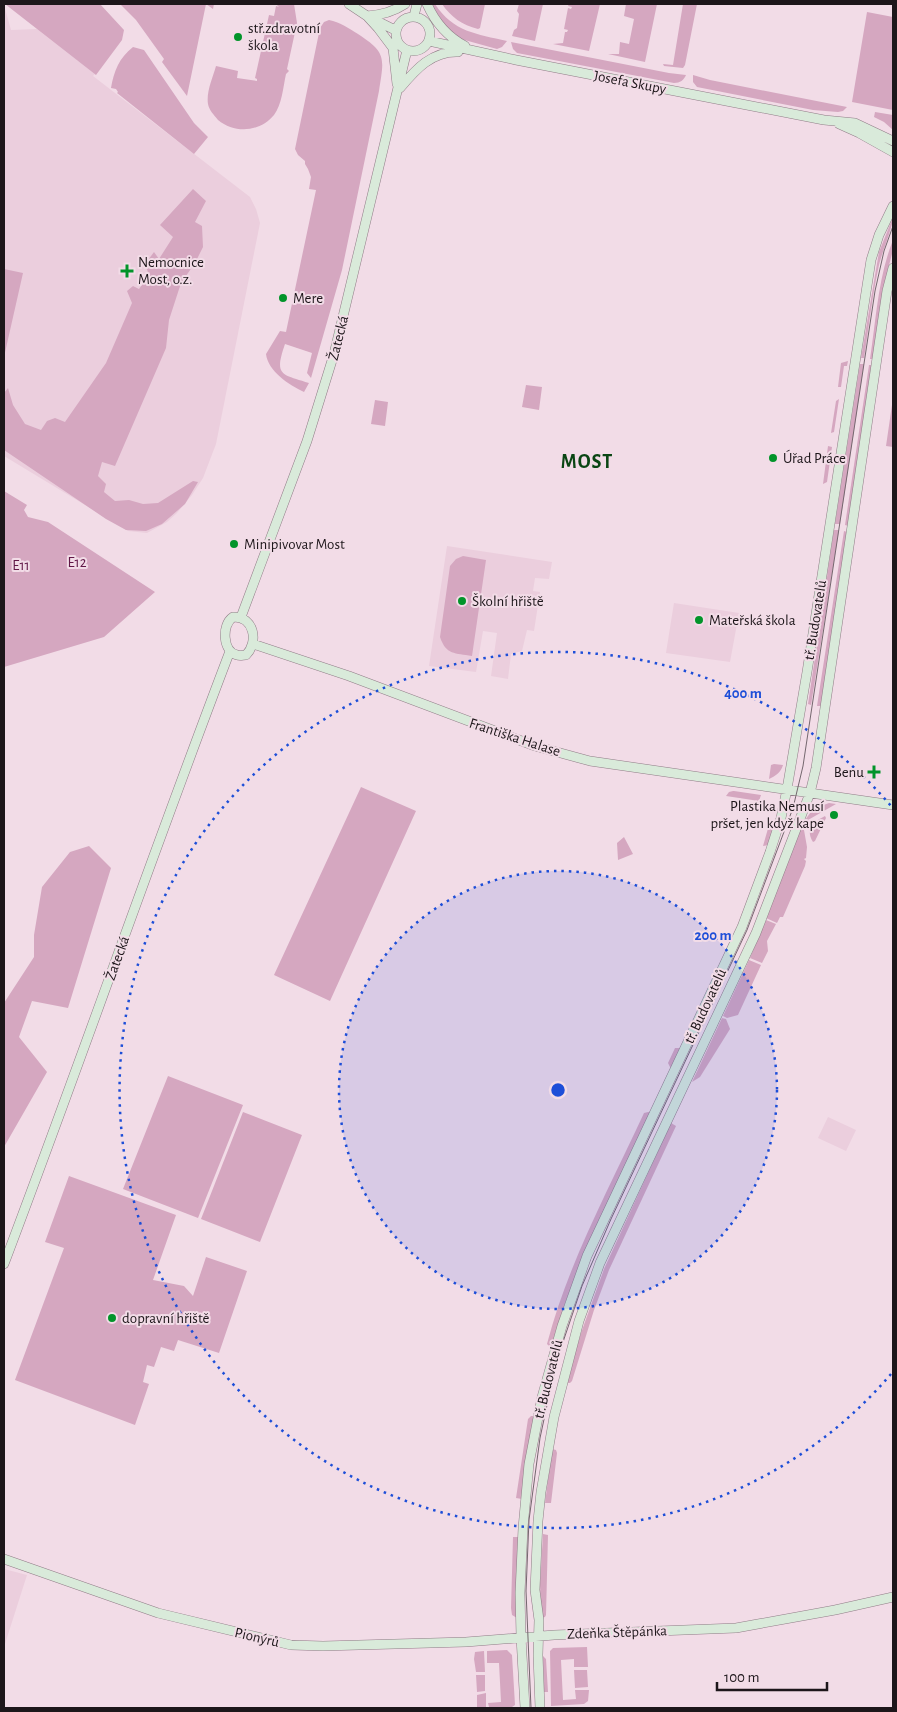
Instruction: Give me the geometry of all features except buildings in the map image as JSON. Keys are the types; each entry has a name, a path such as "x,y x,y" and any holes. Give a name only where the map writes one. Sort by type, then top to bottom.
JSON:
{"street":[{"path":"349,4 367,16 395,30"},
{"path":"367,16 388,13 405,4"},
{"path":"414,16 417,4"},
{"path":"427,4 438,24 453,40 476,52"},
{"path":"367,16 383,33 393,48 398,91"},
{"path":"414,16 420,18 428,25 430,30 429,41 417,51 407,50 399,45 396,40 395,30 404,18 414,16"},
{"name":"Josefa Skupy","path":"429,41 476,52 832,121 855,123 893,141"},
{"name":"Žatecká","path":"241,616 307,441 334,354 407,50"},
{"path":"398,91 413,73 428,60 448,51 476,52"},
{"name":"Josefa Skupy","path":"832,121 859,133 893,152"},
{"name":"tř. Budovatelů","path":"525,1708 520,1637 523,1528 529,1464 542,1397 562,1326 587,1256 742,927 770,852 787,789 871,260 879,235 893,206"},
{"name":"tř. Budovatelů","path":"540,1708 535,1565 541,1492 554,1417 579,1321 600,1263 756,933 810,793 817,760 886,300 893,268"},
{"path":"241,616 247,620 251,628 253,644 246,655 237,655 230,652 227,645 225,628 228,621 233,617 241,616"},
{"name":"Františka Halase","path":"253,644 349,676 535,746 590,761 893,805"},
{"name":"Žatecká","path":"4,1264 64,1106 175,795 230,652"},
{"name":"Pionýrů","path":"4,1559 158,1613 291,1645 323,1646 466,1642 520,1637"},
{"name":"Zdeňka Štěpánka","path":"520,1637 736,1628 835,1610 893,1596"}],"shaded area":[{"name":"Nemocnice Most, o.z.","path":"4,5 11,30 37,29 95,74 93,76 250,197 260,223 216,444 203,478 192,495 167,522 147,533 128,531 4,456"},
{"path":"447,546 552,562 549,579 535,578 533,591 540,592 534,631 527,630 522,651 511,654 508,679 491,676 497,633 483,631 476,672 429,666"},
{"path":"674,603 739,613 730,662 666,653"},
{"path":"828,1117 856,1130 846,1151 818,1138"},
{"path":"4,1569 27,1575 4,1647"}],"green space":[{"path":"5,4 100,4 124,30 122,40 96,75"},
{"path":"120,4 206,4 187,96 162,62 164,59 136,20"},
{"path":"206,4 214,4 213,9"},
{"path":"276,4 294,4 297,23 287,69 289,71 286,74 279,106 274,115 262,125 247,129 232,128 218,120 209,106 209,90 216,66 238,71 237,78 257,81 255,78 269,15 274,16 276,6 279,7"},
{"path":"431,4 435,4 450,21 466,30 507,41 502,47 497,49 461,39 443,26"},
{"path":"442,4 485,4 480,28 472,27 457,20"},
{"path":"519,4 543,4 535,41 512,36 517,28"},
{"path":"569,4 600,4 589,51 553,44 563,43 565,32 568,30 564,29 568,8 571,9 572,7 568,6"},
{"path":"626,4 657,4 645,62 608,54 619,54 620,42 629,44 634,19 624,16"},
{"path":"683,4 697,4 685,65 683,68 664,66 663,64 673,65"},
{"path":"867,12 893,17 893,110 852,102"},
{"path":"329,20 347,27 374,46 381,57 382,71 342,270 311,378 307,373 312,353 285,344 280,362 280,368 286,375 309,383 304,392 292,386 275,372 266,354 280,331 286,332 316,190 309,189 311,177 305,161 298,155 295,149 320,28 324,22"},
{"path":"511,42 686,75 682,81 674,83 517,53 513,49"},
{"path":"133,47 144,50 194,123 208,137 194,154 117,93 116,89 111,88 118,65"},
{"path":"693,75 847,107 843,111 838,112 813,110 697,87 693,82"},
{"path":"875,112 893,115 893,130 884,122 874,117"},
{"path":"193,189 206,201 195,222 202,226 203,247 195,263 181,283 169,320 166,348 115,466 102,462 98,476 106,484 104,492 115,501 129,500 143,504 158,503 193,481 198,482 185,504 162,524 146,531 126,530 106,519 4,450 4,393 8,388 13,405 25,424 41,430 47,421 55,418 65,422 106,363 132,303 127,291 133,286 139,289 149,275 145,264 154,252 159,259 173,237 160,225"},
{"path":"893,217 879,265 864,358 861,358 879,252"},
{"path":"893,240 893,250 885,281 874,359 870,359 881,284"},
{"path":"4,269 23,273 4,357"},
{"path":"848,361 847,366 844,366 841,387 838,387 841,363"},
{"path":"860,364 864,364 840,524 835,524"},
{"path":"869,365 873,365 848,526 845,525"},
{"path":"526,385 542,387 539,410 522,407"},
{"path":"893,398 893,447 886,446"},
{"path":"839,399 834,432 831,433 836,401"},
{"path":"375,400 388,402 385,426 371,424"},
{"path":"828,446 832,447 827,482 823,484"},
{"path":"4,491 27,505 24,510 28,517 48,522 155,592 104,637 4,667"},
{"path":"834,530 839,530 811,705 808,704"},
{"path":"844,531 847,532 821,706 817,706"},
{"name":"Školní hřiště","path":"463,556 486,560 472,656 448,650 440,637 450,566 456,559"},
{"path":"771,765 783,765 778,774 769,779"},
{"path":"361,787 416,811 330,1001 274,975"},
{"path":"729,792 761,795 759,801 726,796"},
{"path":"829,803 836,804 805,820 813,809"},
{"path":"825,816 826,818 813,842 810,830 814,823"},
{"path":"776,821 769,845 763,846 769,825"},
{"path":"801,829 804,830 807,847 806,858 804,859 806,861 805,866 783,917 780,917 777,923 766,918"},
{"path":"624,837 633,854 618,860 617,843"},
{"path":"89,846 111,868 68,1008 32,1001 19,1037 47,1072 4,1147 4,1003 34,957 34,935 42,887 70,852"},
{"path":"766,920 776,924 767,941 768,951 762,963 750,958"},
{"path":"749,960 761,965 738,1015 727,1018 723,1016"},
{"path":"722,1018 726,1019 730,1029 700,1077 692,1082"},
{"path":"675,1048 682,1048 671,1069 668,1063"},
{"path":"168,1076 243,1105 198,1218 123,1189"},
{"path":"243,1112 302,1135 260,1242 201,1219"},
{"path":"651,1112 584,1255 565,1303 551,1348 547,1344 566,1284 603,1198 644,1113"},
{"path":"671,1123 676,1126 609,1270 594,1310 572,1381 566,1383 581,1333 604,1269"},
{"name":"dopravní hřiště","path":"69,1176 176,1215 153,1280 184,1286 193,1296 206,1257 247,1271 219,1353 178,1340 174,1351 161,1347 154,1367 147,1365 143,1382 149,1384 135,1425 15,1380 64,1248 45,1242"},
{"path":"531,1416 535,1416 522,1499 516,1498 528,1419"},
{"path":"552,1449 556,1450 557,1453 551,1503 545,1503"},
{"path":"543,1534 548,1535 546,1615 541,1618 540,1585"},
{"path":"513,1537 519,1537 517,1618 512,1615 511,1608"},
{"path":"587,1647 588,1667 574,1667 574,1659 561,1660 563,1700 576,1699 575,1690 589,1690 588,1701 584,1704 551,1706 550,1651 553,1648"},
{"path":"507,1650 512,1655 515,1705 512,1707 489,1707 488,1703 501,1702 499,1663 487,1663 487,1651"},
{"path":"484,1651 485,1672 476,1672 475,1652"},
{"path":"543,1656 546,1659 548,1692 544,1692"},
{"path":"574,1670 587,1670 588,1687 575,1688"},
{"path":"476,1675 485,1675 485,1691 477,1692"},
{"path":"486,1693 486,1708 477,1708 477,1695"}],"tram line":[{"path":"531,1708 526,1591 529,1520 540,1438 552,1382 582,1286 611,1219 747,930 793,808 803,766 875,291 884,251 893,226"}],"place":[{"name":"stř.zdravotní škola","path":"238,37"},
{"name":"Nemocnice Most, o.z.","path":"127,271"},
{"name":"Mere","path":"283,298"},
{"name":"Úřad Práce","path":"773,458"},
{"name":"Minipivovar Most","path":"234,544"},
{"name":"Školní hřiště","path":"462,601"},
{"name":"Mateřská škola","path":"699,620"},
{"name":"Benu","path":"874,772"},
{"name":"Plastika Nemusí pršet, jen když kape","path":"834,815"},
{"name":"dopravní hřiště","path":"112,1318"}],"district":[{"name":"MOST","path":"587,461"}],"park label":[{"name":"E12","path":"77,562"},
{"name":"E11","path":"21,565"}]}
